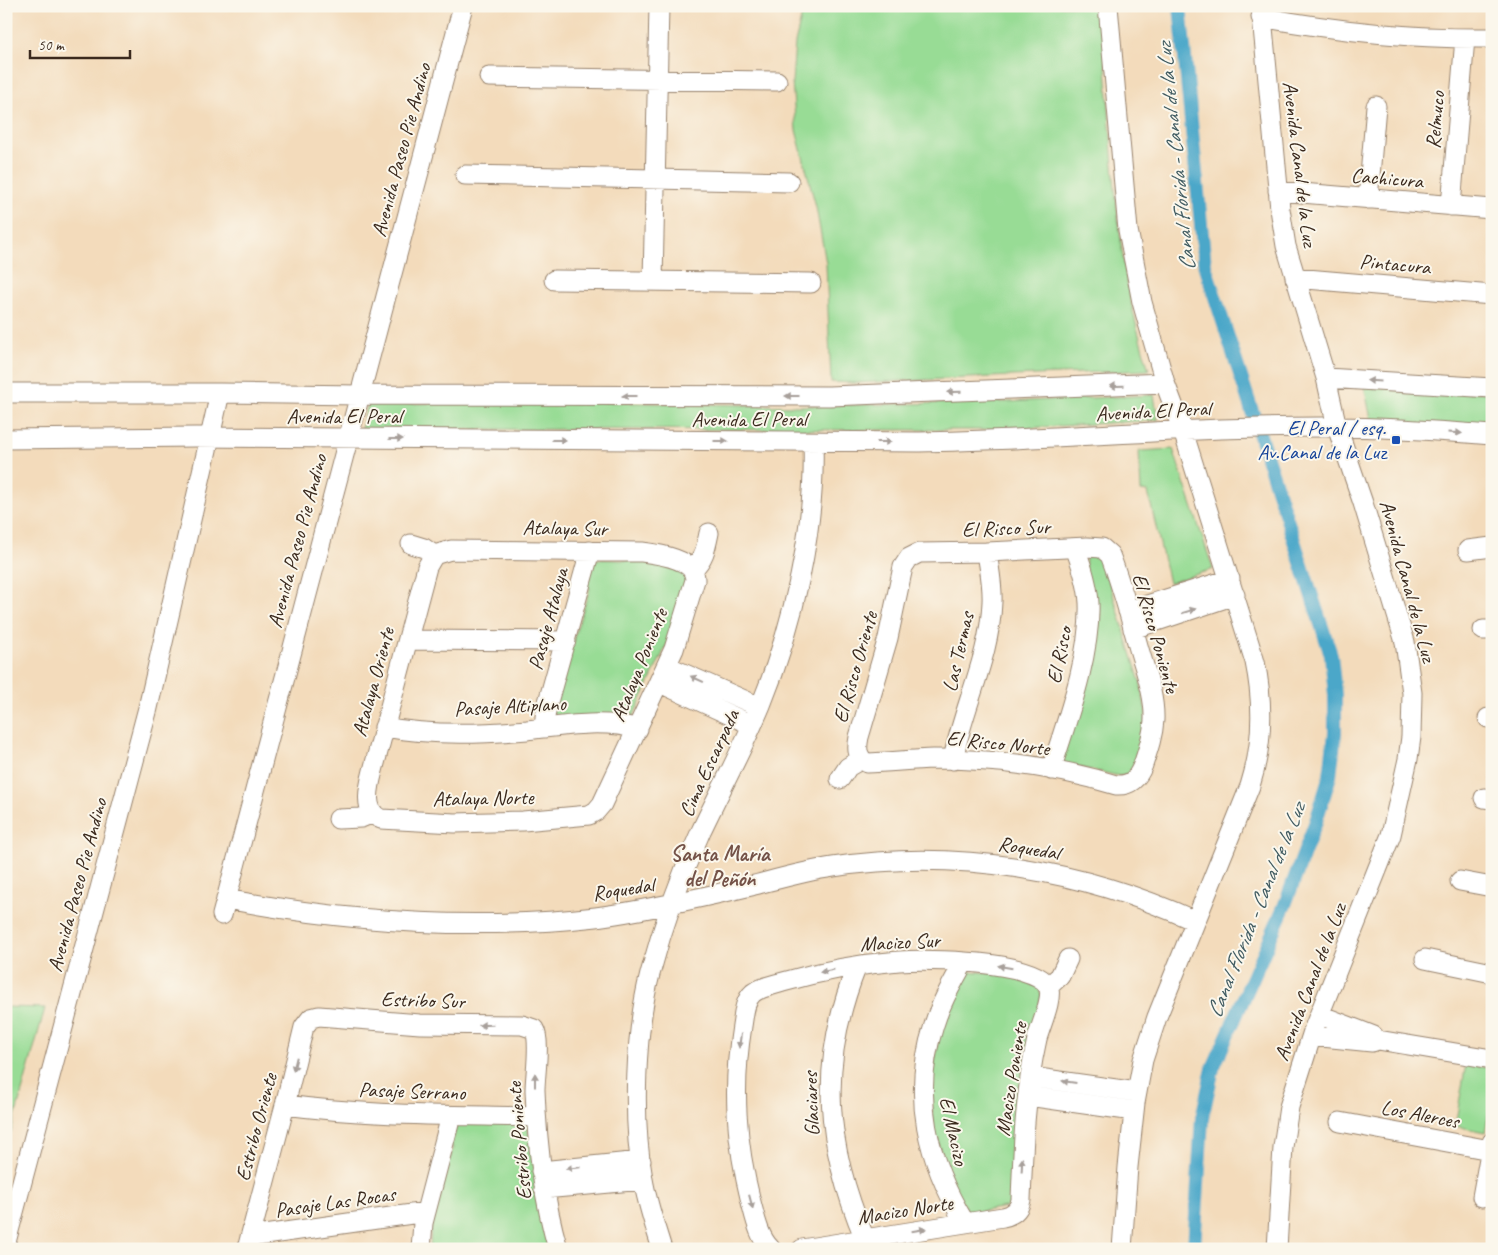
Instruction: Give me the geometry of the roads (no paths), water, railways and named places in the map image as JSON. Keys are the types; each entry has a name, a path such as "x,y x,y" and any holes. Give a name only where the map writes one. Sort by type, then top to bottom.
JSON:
{"street":[{"name":"Avenida Paseo Pie Andino","path":"224,907 463,6"},
{"path":"653,281 659,6"},
{"path":"1108,6 1128,230 1142,302 1165,383 1183,431 1233,587 1258,678 1262,710 1260,742 1250,786 1152,1032 1143,1060 1134,1111 1122,1249"},
{"path":"1261,12 1353,31 1492,38"},
{"name":"Avenida Canal de la Luz","path":"1261,12 1282,226 1295,278 1326,378 1337,427 1363,503 1405,642 1410,672 1412,716 1408,759 1391,835 1293,1089 1283,1148 1277,1249"},
{"name":"Relmuco","path":"1451,206 1465,38"},
{"path":"489,77 777,81"},
{"path":"1368,198 1376,106"},
{"path":"465,175 789,182"},
{"name":"Cachicura","path":"1278,190 1492,209"},
{"name":"Pintacura","path":"1295,278 1492,295"},
{"path":"554,280 811,283"},
{"path":"1326,378 1492,388"},
{"name":"Avenida El Peral","path":"6,393 829,396 1165,383"},
{"name":"Avenida Paseo Pie Andino","path":"6,1242 148,708 220,393"},
{"name":"Avenida El Peral","path":"6,439 990,441 1183,431 1318,427 1418,430 1492,435"},
{"name":"Cima Escarpada","path":"662,1249 643,1180 638,1093 642,1022 650,976 672,904 698,839 760,707 780,648 801,566 812,496 813,442"},
{"name":"Atalaya Poniente","path":"596,811 602,804 667,666 695,580 693,569 702,560 708,533"},
{"path":"411,544 424,548 434,555"},
{"name":"El Risco Sur","path":"909,558 919,553 1097,547 1106,549"},
{"name":"El Risco","path":"1051,770 1074,695 1088,633 1088,594 1075,548"},
{"path":"1468,550 1492,548"},
{"name":"El Risco Poniente","path":"1106,549 1111,559 1150,686 1154,722 1142,768 1136,779 1129,784"},
{"name":"Atalaya Sur","path":"434,555 451,550 652,553 679,561 693,569"},
{"name":"Pasaje Atalaya","path":"546,728 546,712 590,551"},
{"name":"Las Termas","path":"953,760 979,672 990,622 992,593 987,552"},
{"name":"Atalaya Oriente","path":"372,813 369,806 369,790 384,727 427,567 434,555"},
{"name":"El Risco Oriente","path":"862,759 858,752 859,737 888,638 903,567 909,558"},
{"path":"1130,620 1233,587"},
{"path":"408,640 566,641"},
{"path":"667,666 760,707"},
{"path":"660,683 752,725"},
{"name":"Pasaje Altiplano","path":"384,727 401,730 454,732 497,732 606,725 638,729"},
{"path":"840,779 848,767 862,759"},
{"name":"El Risco Norte","path":"862,759 867,762 953,760 993,762 1051,770 1116,785 1129,784"},
{"name":"Atalaya Norte","path":"372,813 381,819 391,820 478,823 583,816 596,811"},
{"path":"338,819 360,818 372,813"},
{"name":"Roquedal","path":"224,907 408,922 458,924 523,923 595,917 672,904 832,867 893,861 959,862 1014,867 1071,877 1145,900 1196,921"},
{"path":"1460,881 1492,887"},
{"path":"1048,987 1060,976 1068,959"},
{"path":"1424,959 1492,974"},
{"name":"Macizo Sur","path":"771,1249 762,1234 753,1209 737,1129 736,1070 746,1006 752,995 769,986 786,981 857,966 920,960 1002,966 1040,978 1048,987"},
{"name":"El Macizo","path":"964,962 934,1025 923,1074 922,1097 926,1131 936,1165 947,1191 965,1223"},
{"name":"Glaciares","path":"857,966 839,1019 832,1064 831,1107 833,1134 842,1176 852,1208 865,1239"},
{"name":"Macizo Poniente","path":"1015,1212 1020,1200 1028,1096 1037,1039 1049,998 1048,987"},
{"path":"1320,1015 1372,1035 1378,1040"},
{"name":"Estribo Sur","path":"311,1018 323,1016 420,1024 522,1025 534,1029"},
{"name":"Estribo Oriente","path":"249,1243 304,1027 311,1018"},
{"name":"Estribo Poniente","path":"534,1029 537,1039 536,1117 542,1180 558,1249"},
{"path":"1312,1036 1372,1042 1378,1040 1492,1059"},
{"path":"1031,1077 1137,1092"},
{"path":"1028,1096 1134,1111"},
{"name":"Pasaje Serrano","path":"285,1105 334,1110 451,1116 536,1117"},
{"path":"421,1249 422,1229 451,1116"},
{"name":"Los Alerces","path":"1340,1122 1491,1146"},
{"path":"1482,1197 1491,1146"},
{"path":"542,1180 641,1161"},
{"path":"542,1180 643,1180"},
{"name":"Pasaje Las Rocas","path":"249,1243 426,1212"},
{"name":"Macizo Norte","path":"802,1249 1004,1218 1015,1212"}],"waterway":[{"name":"Canal Florida - Canal de la Luz","path":"1180,6 1205,266 1331,655 1335,695 1335,733 1330,776 1316,821 1284,907 1213,1068 1202,1118 1194,1249"}],"place":[{"name":"El Peral / esq. Av.Canal de la Luz","path":"1396,440"}],"district":[{"name":"Santa María del Peñón","path":"720,866"}]}
